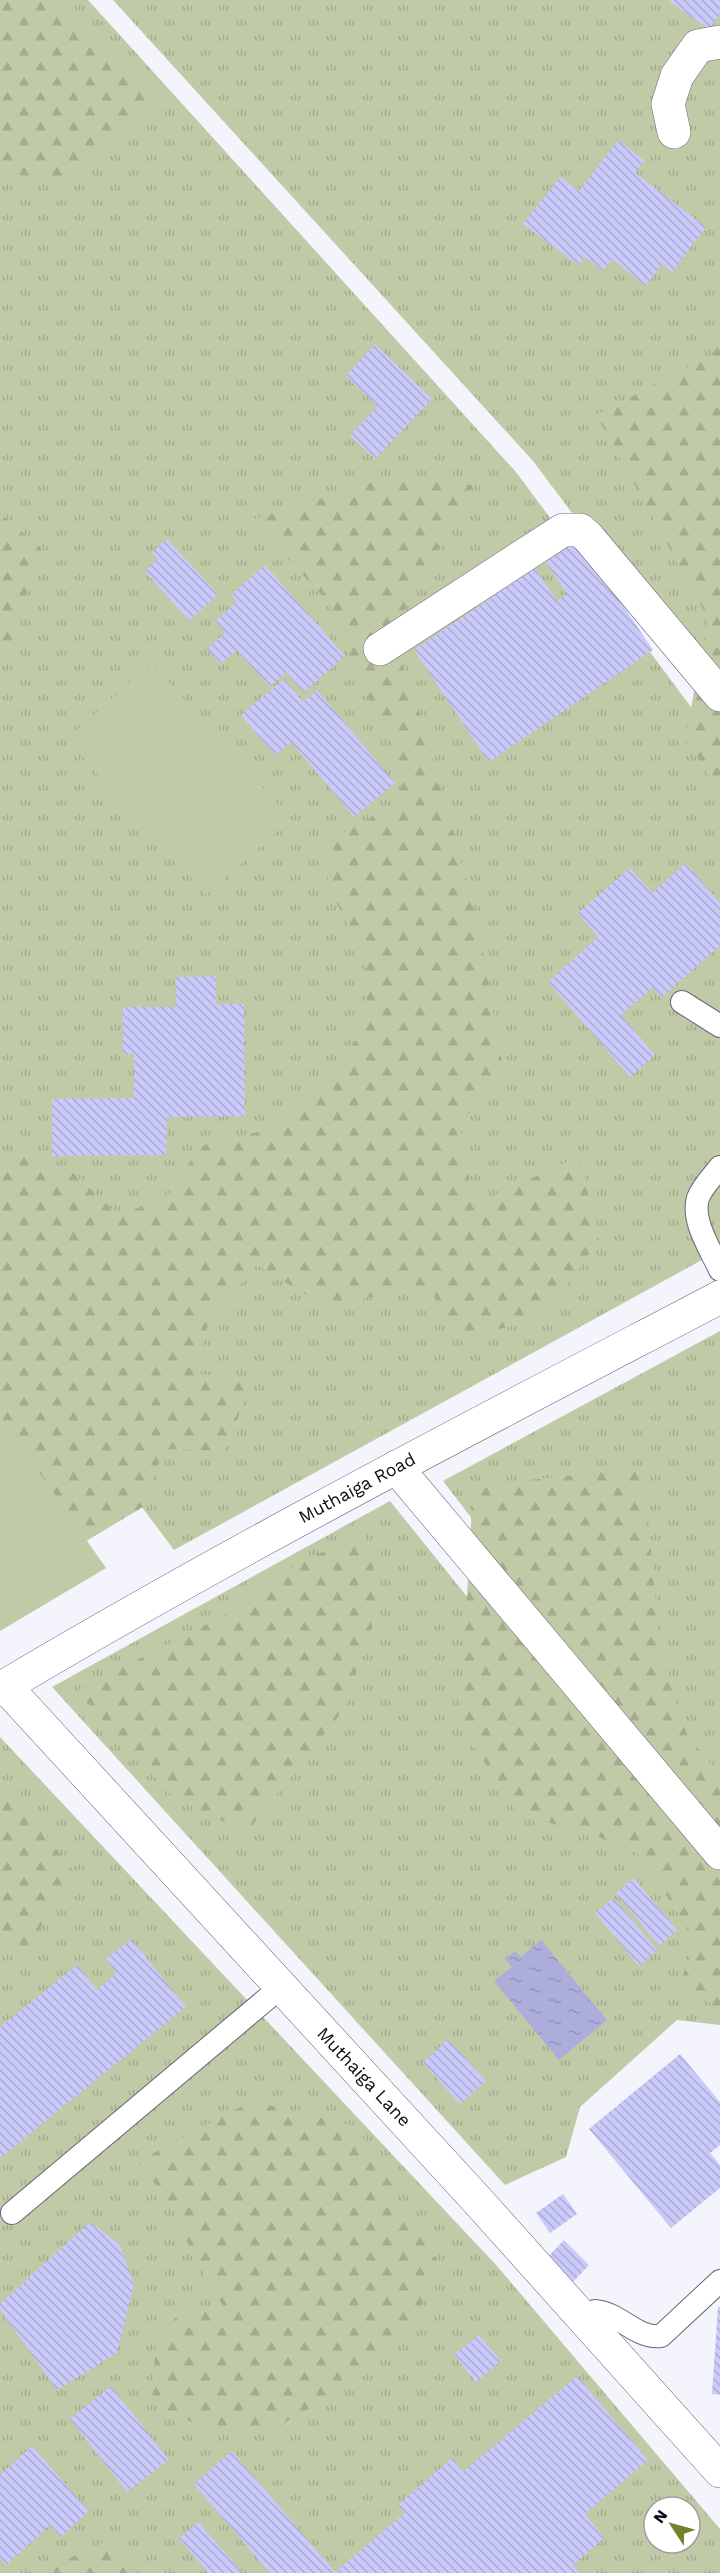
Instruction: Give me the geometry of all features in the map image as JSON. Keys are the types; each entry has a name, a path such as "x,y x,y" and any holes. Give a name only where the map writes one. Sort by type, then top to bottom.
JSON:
{"street":[{"path":"674,132 669,104 677,76 698,46 720,42"},
{"path":"380,649 563,530 580,530 720,695"},
{"name":"Muthaiga Road","path":"3,1688 171,1590 396,1467 720,1297"},
{"path":"396,1467 720,1853"},
{"name":"Muthaiga Lane","path":"3,1688 281,1987 720,2471"}],"lane":[{"path":"682,1002 720,1026"},
{"path":"720,1167 699,1196 696,1208 698,1219 720,1270"},
{"path":"12,2213 281,1987"},
{"path":"584,2319 595,2311 603,2312 642,2334 652,2337 661,2336 720,2281"}],"green space":[{"path":"0,0 88,0 516,472 720,746 720,1250 174,1550 0,1317"},
{"path":"0,0 51,0 163,96 56,184 0,169"},
{"path":"113,0 720,0 720,710 533,461"},
{"path":"720,341 720,790 685,740 708,618 596,415 713,354"},
{"path":"386,478 473,485 391,635 419,711 477,918 503,1068 460,1126 474,1205 579,1156 599,1240 544,1317 459,1340 429,1284 326,1307 257,1265 209,1321 194,1374 253,1378 225,1451 164,1449 143,1507 48,1564 0,1555 0,1155 12,1149 73,1173 120,1216 170,1193 200,1146 271,1129 342,1072 368,1012 364,959 329,887 323,844 396,804 403,770 358,676 329,603 252,520"},
{"path":"0,513 42,550 0,672"},
{"path":"152,663 291,819 206,895 67,739"},
{"path":"720,1331 720,1840 443,1481"},
{"path":"0,1416 106,1568 0,1631"},
{"path":"643,1468 656,1603 658,1650 688,1737 720,1775 720,2009 679,1984 697,1942 640,1855 596,1836 518,1814 460,1725 473,1486"},
{"path":"390,1501 720,1911 720,2025 677,2020 580,2107 566,2157 505,2185 52,1687"},
{"path":"364,1533 381,1597 345,1708 246,1833 170,1794 76,1691 227,1614 296,1564"},
{"path":"0,1737 497,2266 691,2495 642,2495 642,2555 702,2555 702,2508 720,2529 720,2573 0,2573"},
{"path":"6,1784 74,1872 27,1950 0,1943 0,1788"},
{"path":"252,2101 357,2127 441,2268 405,2338 324,2400 263,2435 205,2429 152,2402 156,2341 185,2306 228,2314 191,2253 179,2217 138,2161"},
{"path":"104,2542 136,2573 39,2573"}],"water":[{"path":"541,1940 607,2020 559,2060 494,1981 512,1967 505,1959 515,1951 521,1957"}],"building":[{"path":"671,0 720,0 720,14 709,29 670,2"},
{"path":"618,140 645,161 635,173 706,227 672,272 662,264 646,286 612,259 603,270 584,257 578,265 523,224 560,177 579,191"},
{"path":"375,344 432,399 375,459 350,435 378,406 346,376"},
{"path":"167,539 218,594 189,621 145,571 158,559 152,552"},
{"path":"579,540 653,650 489,762 414,650 535,568 557,601 567,594 546,562"},
{"path":"265,565 345,656 304,692 286,672 270,687 237,650 220,664 207,649 225,633 216,621 237,602 231,595"},
{"path":"284,679 303,702 317,690 395,783 354,817 291,742 275,755 241,715"},
{"path":"686,863 720,903 720,946 661,998 653,987 621,1015 655,1055 630,1077 548,982 598,937 578,913 630,868 652,893"},
{"path":"216,976 216,1004 244,1004 245,1116 167,1117 166,1155 52,1156 52,1099 134,1098 134,1054 123,1054 123,1007 176,1007 176,977"},
{"path":"634,1878 677,1930 659,1946 616,1893"},
{"path":"614,1898 657,1950 639,1966 595,1913"},
{"path":"131,1939 186,2007 0,2158 0,2027 77,1965 97,1990 117,1973 106,1959"},
{"path":"448,2039 486,2081 460,2104 423,2063"},
{"path":"680,2054 720,2102 720,2145 710,2153 720,2165 720,2188 671,2228 589,2129"},
{"path":"563,2194 577,2214 550,2233 536,2213"},
{"path":"90,2222 120,2245 134,2285 117,2353 57,2390 0,2309 0,2304"},
{"path":"564,2240 589,2265 570,2285 545,2260"},
{"path":"718,2307 720,2307 720,2395 712,2394"},
{"path":"479,2335 501,2361 476,2382 454,2355"},
{"path":"577,2376 648,2460 585,2514 604,2538 573,2565 580,2573 270,2573 194,2484 232,2451 335,2572 405,2513 398,2505 452,2458 463,2472"},
{"path":"111,2386 169,2460 127,2492 70,2419"},
{"path":"32,2446 89,2511 61,2537 50,2525 6,2565 0,2558 0,2475"},
{"path":"198,2522 243,2573 209,2573 179,2539"}]}
